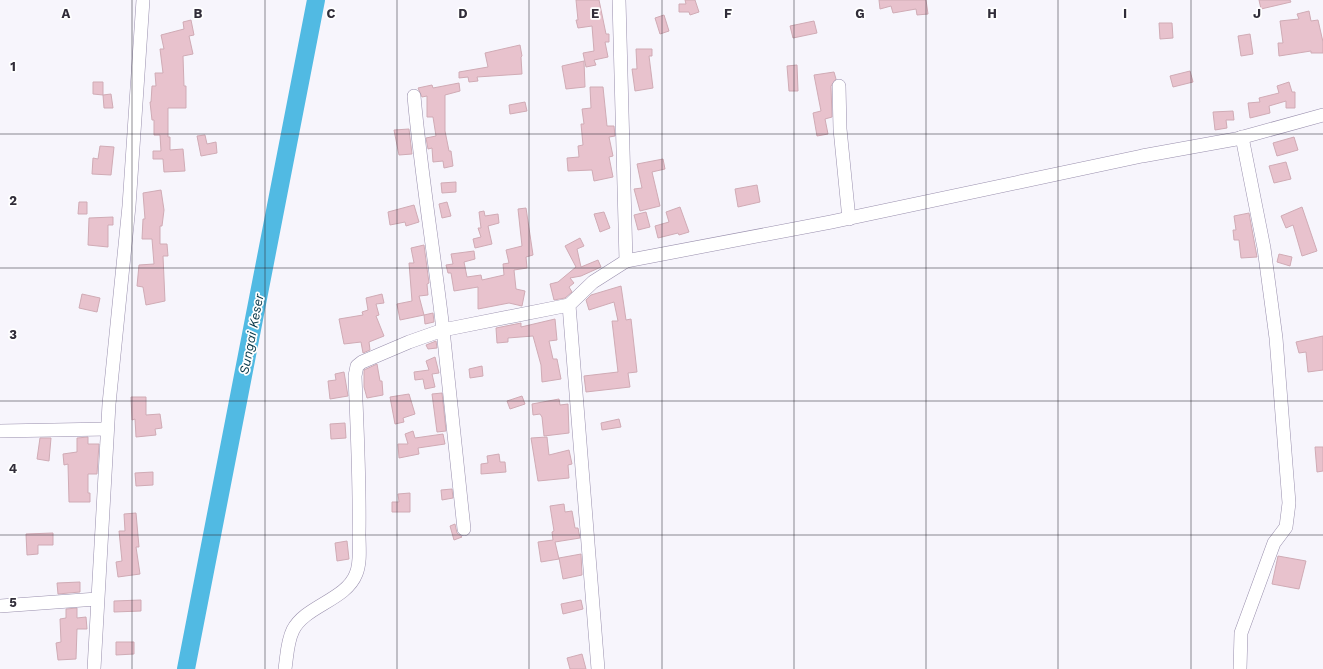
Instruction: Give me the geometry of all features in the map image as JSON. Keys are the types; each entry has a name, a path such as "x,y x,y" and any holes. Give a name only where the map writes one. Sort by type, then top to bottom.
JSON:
{"street":[{"path":"94,669 107,429 129,206 143,0"},
{"path":"619,0 626,261"},
{"path":"839,86 841,149 849,218"},
{"path":"414,96 421,170 433,246 443,330 464,529"},
{"path":"285,669 288,646 294,629 309,614 335,597 351,582 356,573 359,560 360,515 355,376 356,366 362,362 409,342 443,330 569,305 594,282 626,261 849,218 1242,137 1323,115"},
{"path":"1240,669 1241,634 1274,543 1286,527 1289,503 1273,316 1264,248 1242,137"},
{"path":"569,305 598,669"},
{"path":"0,431 107,429"},
{"path":"0,606 97,599"}],"building":[{"path":"576,0 599,0 606,34 609,34 609,42 605,42 608,57 594,60 596,65 586,67 583,53 594,51 592,26 578,28 576,20 578,20"},
{"path":"685,0 695,0 699,12 690,15 689,12 679,12 679,4 686,4"},
{"path":"879,0 926,0 928,14 917,15 916,9 893,13 891,6 880,9"},
{"path":"1259,0 1290,0 1291,2 1261,9"},
{"path":"1309,11 1311,21 1318,20 1323,42 1323,53 1311,53 1311,51 1279,56 1278,43 1283,43 1280,21 1299,19 1297,14"},
{"path":"664,15 669,31 660,34 655,18"},
{"path":"191,20 194,35 189,36 193,54 183,56 184,86 186,86 186,108 168,108 168,137 170,137 170,150 183,149 185,171 164,172 163,159 153,159 153,151 161,151 160,135 154,135 154,120 152,120 150,102 152,86 156,86 155,73 163,73 160,49 164,49 161,35 184,29 183,22"},
{"path":"814,21 817,33 793,38 790,26"},
{"path":"1159,23 1172,23 1173,38 1160,39"},
{"path":"1250,34 1253,54 1241,56 1238,36"},
{"path":"520,45 522,56 522,74 477,77 478,81 469,82 468,77 459,78 459,72 488,67 485,53"},
{"path":"636,49 652,49 652,56 649,56 653,88 635,91 632,69 637,69"},
{"path":"584,61 585,87 566,89 562,66"},
{"path":"797,65 798,91 789,91 787,66"},
{"path":"1190,71 1193,82 1173,87 1170,76"},
{"path":"834,72 836,79 831,86 832,117 825,119 828,134 817,136 813,113 821,111 814,75"},
{"path":"93,82 103,82 103,95 93,94"},
{"path":"1289,82 1292,92 1295,92 1295,108 1286,108 1286,101 1269,106 1270,113 1250,118 1248,103 1260,102 1259,98 1279,93 1277,86"},
{"path":"459,83 460,91 445,95 445,131 449,151 451,151 453,166 444,168 443,161 433,162 432,148 428,149 426,138 436,136 433,117 427,117 427,96 422,97 418,88 432,85 433,88"},
{"path":"590,87 603,87 607,126 614,126 615,136 609,137 613,156 609,157 613,177 594,181 592,170 568,171 567,158 579,157 578,146 583,145 581,124 584,124 582,109 591,108"},
{"path":"111,94 113,108 104,108 103,95"},
{"path":"525,102 527,111 510,114 509,105"},
{"path":"1233,111 1234,120 1226,120 1227,128 1215,130 1213,112"},
{"path":"409,129 412,154 399,155 394,130"},
{"path":"205,135 207,144 216,142 217,153 201,156 197,136"},
{"path":"1294,137 1298,150 1277,156 1273,143"},
{"path":"100,146 114,147 111,175 92,174 93,158 98,159"},
{"path":"663,159 665,169 652,172 660,206 640,211 634,189 642,188 637,164"},
{"path":"1286,162 1291,179 1274,183 1269,166"},
{"path":"456,182 456,192 442,193 441,183"},
{"path":"757,185 760,202 738,207 735,189"},
{"path":"161,190 164,210 162,226 160,226 160,244 167,244 168,256 163,256 165,301 146,305 143,287 137,286 139,265 154,264 152,239 142,239 143,219 145,219 143,193"},
{"path":"79,202 87,202 87,214 78,214"},
{"path":"447,202 451,216 442,218 439,204"},
{"path":"414,205 419,222 406,226 405,222 390,225 388,212"},
{"path":"680,207 689,232 658,238 655,226 669,222 666,212"},
{"path":"1302,207 1317,251 1302,256 1293,225 1286,228 1281,216"},
{"path":"526,208 533,255 526,257 527,268 514,270 516,289 525,291 522,306 509,303 478,309 478,287 454,291 451,273 448,273 446,265 453,264 451,254 474,251 475,259 464,262 467,277 481,275 482,280 504,275 503,264 509,263 506,250 522,246 518,209"},
{"path":"484,211 485,216 498,214 499,223 488,226 492,244 475,248 473,239 481,237 478,228 481,228 479,212"},
{"path":"604,212 610,228 600,232 594,214"},
{"path":"646,212 650,227 638,230 634,215"},
{"path":"1249,213 1257,257 1241,258 1239,240 1234,240 1233,230 1236,230 1234,216"},
{"path":"113,217 113,225 108,225 108,247 88,245 89,218"},
{"path":"580,238 584,246 577,249 581,267 598,260 601,267 581,276 570,278 574,283 569,287 572,292 565,298 554,300 550,284 558,282 576,267 565,246"},
{"path":"424,245 429,283 427,284 428,295 419,296 424,315 400,320 397,304 412,301 409,263 414,263 411,248"},
{"path":"1279,254 1292,257 1290,266 1277,262"},
{"path":"621,286 626,320 631,319 637,372 628,373 630,387 586,392 584,376 618,372 612,321 618,321 614,302 589,310 586,300 591,295"},
{"path":"82,294 100,298 97,312 79,308"},
{"path":"382,294 384,303 376,304 379,315 376,316 384,336 369,342 370,350 363,353 361,342 344,344 339,319 363,315 362,312 368,310 366,298"},
{"path":"433,313 434,322 425,324 424,315"},
{"path":"555,319 557,340 549,341 553,359 557,359 561,379 542,382 541,365 533,336 508,338 508,342 497,343 496,328 521,323 521,327"},
{"path":"1323,336 1323,370 1308,372 1306,352 1299,353 1296,342"},
{"path":"436,341 437,348 428,349 426,345"},
{"path":"435,357 439,373 432,374 435,387 425,389 423,379 415,380 414,372 429,370 426,361"},
{"path":"377,364 380,381 382,381 383,395 367,398 364,387 364,370"},
{"path":"482,366 483,376 470,378 469,369"},
{"path":"344,372 348,396 330,399 328,381 336,380 335,374"},
{"path":"442,393 446,431 437,432 432,394"},
{"path":"409,394 415,414 403,418 404,422 395,424 390,397"},
{"path":"522,396 525,404 510,409 507,401"},
{"path":"131,397 146,397 146,415 160,414 162,428 155,429 156,435 136,437 135,419 132,420"},
{"path":"559,399 560,405 568,404 569,433 544,436 542,417 540,414 533,415 532,404"},
{"path":"619,419 621,427 602,430 601,423"},
{"path":"345,423 346,438 331,439 330,424"},
{"path":"413,431 415,438 443,434 445,444 418,448 419,454 399,458 398,444 408,444 405,434"},
{"path":"88,437 88,444 99,444 97,474 88,474 88,493 90,493 90,502 69,502 68,464 64,465 63,454 77,452 77,438"},
{"path":"547,437 549,455 569,450 572,464 568,465 569,478 538,481 531,438"},
{"path":"40,438 51,438 49,461 37,459"},
{"path":"1315,447 1323,447 1323,471 1317,472"},
{"path":"499,454 500,462 505,462 506,472 481,474 481,464 488,463 487,456"},
{"path":"153,472 153,485 136,486 135,473"},
{"path":"452,489 453,498 442,500 441,490"},
{"path":"410,493 410,512 392,512 392,502 399,502 398,494"},
{"path":"564,504 565,512 572,511 575,528 578,528 580,538 555,542 559,559 541,562 538,542 553,540 552,532 554,531 550,506"},
{"path":"136,513 139,547 136,547 140,574 118,577 116,562 122,561 119,531 125,531 124,514"},
{"path":"455,524 457,533 462,537 454,540 450,526"},
{"path":"53,533 53,545 38,545 38,554 27,555 26,534"},
{"path":"347,541 349,559 337,561 335,543"},
{"path":"581,554 582,575 563,579 559,558"},
{"path":"1278,556 1306,561 1299,589 1272,584"},
{"path":"80,582 80,592 58,594 57,583"},
{"path":"141,600 141,611 114,612 114,601"},
{"path":"581,600 583,609 563,614 561,604"},
{"path":"77,608 77,618 86,617 87,629 77,629 76,659 58,660 56,643 61,642 60,619 66,618 66,609"},
{"path":"116,642 134,642 134,654 116,655"},
{"path":"582,654 586,669 570,669 567,658"}],"waterway":[{"name":"Sungai Keser","path":"186,669 316,0"}]}
